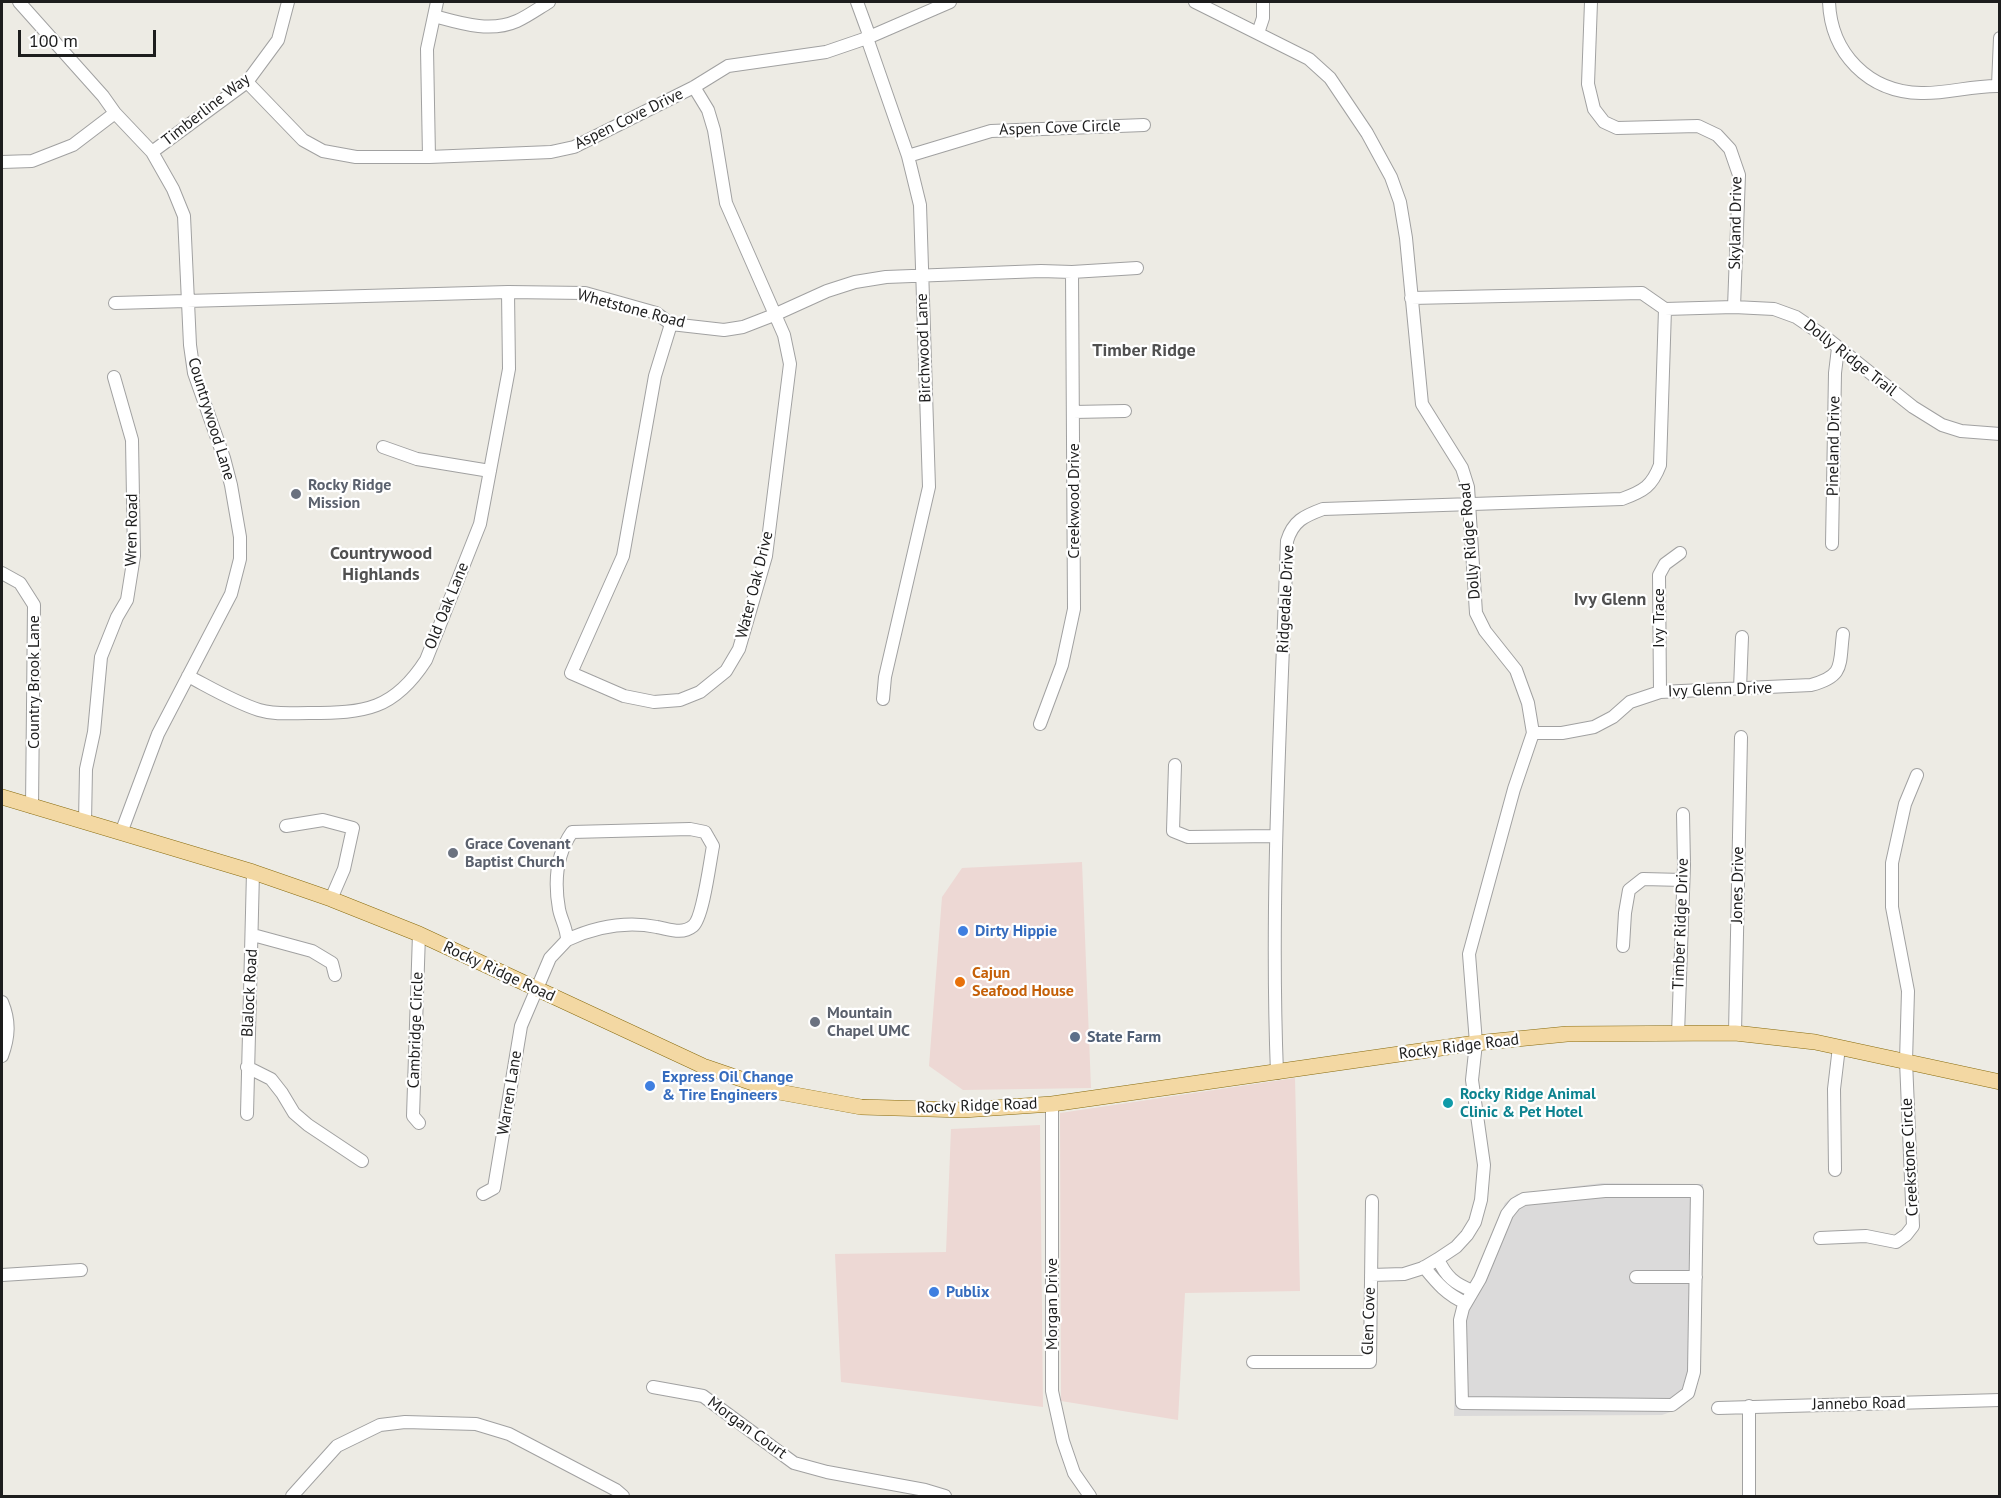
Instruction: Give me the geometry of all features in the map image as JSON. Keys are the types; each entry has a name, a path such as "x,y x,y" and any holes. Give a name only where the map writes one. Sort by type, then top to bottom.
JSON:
{"main road":[{"name":"Rocky Ridge Road","path":"2,797 253,872 331,899 419,934 703,1066 779,1092 861,1107 963,1110 1052,1104 1476,1043 1567,1034 1735,1033 1815,1042 2000,1082"}],"street":[{"name":"Countrywood Lane","path":"19,2 103,96 115,113 152,152 173,189 184,216 189,345 194,373 224,458 240,537 240,559 231,594 154,743 122,833"},
{"name":"Timberline Way","path":"152,152 247,82 278,40 288,2"},
{"path":"429,157 427,50 438,2"},
{"path":"434,16 475,26 504,25 517,21 549,2"},
{"name":"Birchwood Lane","path":"857,2 868,33 867,38 908,156 920,205 929,488 885,677 883,699"},
{"name":"Aspen Cove Drive","path":"247,82 303,140 322,151 356,157 429,157 550,152 574,147 694,87 728,66 826,52 867,38 950,2"},
{"name":"Dolly Ridge Road","path":"1195,2 1309,59 1330,78 1367,133 1391,177 1400,202 1406,238 1422,404 1462,468 1468,487 1476,613 1485,631 1516,670 1528,703 1533,733 1514,789 1469,954 1476,1043 1472,1080 1484,1165 1481,1200 1475,1222 1456,1247 1424,1267 1404,1274 1371,1275"},
{"path":"1258,33 1263,18 1263,2"},
{"name":"Skyland Drive","path":"1590,2 1588,84 1594,110 1604,122 1617,128 1698,126 1717,135 1730,149 1739,175 1734,307"},
{"path":"1828,2 1831,24 1842,50 1859,71 1892,90 1921,93 1999,86 2000,38"},
{"name":"Water Oak Drive","path":"671,324 655,376 623,556 571,673 624,696 654,702 680,700 700,692 726,671 739,650 766,556 790,364 784,336 726,203 714,130 708,110 694,87"},
{"path":"2,162 32,161 72,145 115,113"},
{"name":"Aspen Cove Circle","path":"908,156 991,131 1144,125"},
{"name":"Whetstone Road","path":"115,303 508,292 585,293 656,313 671,324 724,330 743,327 827,291 855,282 886,277 1137,268"},
{"name":"Creekwood Drive","path":"1040,724 1062,665 1074,609 1072,272"},
{"name":"Old Oak Lane","path":"188,676 260,711 278,713 341,713 366,710 398,695 414,678 426,660 480,524 509,369 508,292"},
{"path":"1411,298 1642,292 1665,309"},
{"name":"Dolly Ridge Trail","path":"1665,309 1734,307 1774,309 1796,317 1913,407 1942,425 1961,431 2000,434"},
{"name":"Ridgedale Drive","path":"1277,1073 1274,991 1276,836 1287,541 1291,529 1301,517 1323,509 1622,499 1641,492 1654,480 1660,465 1665,309"},
{"name":"Pineland Drive","path":"1832,544 1835,373 1838,348"},
{"name":"Wren Road","path":"86,822 86,769 94,732 101,657 117,617 127,600 134,556 132,440 114,377"},
{"path":"1073,412 1125,411"},
{"path":"383,447 417,459 490,471"},
{"name":"Ivy Trace","path":"1660,692 1659,575 1665,564 1680,553"},
{"name":"Country Brook Lane","path":"2,573 20,583 34,605 32,807"},
{"name":"Ivy Glenn Drive","path":"1533,733 1562,733 1594,727 1613,717 1630,702 1660,692 1811,685 1829,680 1838,671 1843,633"},
{"path":"1740,689 1742,637"},
{"name":"Jones Drive","path":"1735,1033 1741,738"},
{"path":"1175,765 1173,831 1188,837 1276,836"},
{"path":"1906,1060 1908,991 1892,907 1892,863 1905,804 1917,775"},
{"name":"Timber Ridge Drive","path":"1678,1034 1683,814"},
{"path":"286,826 323,820 353,828 344,869 331,899"},
{"path":"538,990 550,958 567,940 585,932 621,925 654,926 680,932 693,926 700,913 713,846 705,832 690,829 572,832 563,845 555,877 559,911 567,931 567,940"},
{"name":"Blalock Road","path":"247,1114 253,872"},
{"path":"1623,946 1629,890 1642,879 1683,880"},
{"name":"Cambridge Circle","path":"419,934 413,1116 419,1123"},
{"path":"252,935 312,951 332,963 335,975"},
{"name":"Warren Lane","path":"483,1194 494,1188 521,1026 538,990"},
{"path":"2,1002 9,1025 2,1056"},
{"path":"1835,1170 1834,1082 1839,1047"},
{"name":"Creekstone Circle","path":"1820,1239 1866,1236 1896,1242 1913,1226 1906,1060"},
{"path":"247,1067 271,1079 294,1113 308,1125 362,1161"},
{"name":"Morgan Drive","path":"1052,1104 1052,1391 1063,1441 1074,1473 1089,1496"},
{"path":"1605,1191 1697,1191 1694,1372 1688,1393 1672,1405 1461,1403 1460,1320 1473,1291 1507,1214 1515,1204 1524,1199 1605,1191"},
{"name":"Glen Cove","path":"1253,1362 1370,1362 1372,1201"},
{"path":"1438,1259 1445,1274 1458,1286 1473,1291"},
{"path":"1424,1267 1444,1291 1466,1303"},
{"path":"2,1275 81,1270"},
{"path":"1636,1277 1696,1277"},
{"name":"Morgan Court","path":"653,1387 703,1396 794,1463 827,1472 925,1490 945,1497"},
{"name":"Jannebo Road","path":"1718,1408 2000,1400"},
{"path":"1749,1406 1749,1497"},
{"path":"292,1497 338,1446 380,1425 405,1422 476,1424 509,1434 616,1490 623,1497"}],"shaded area":[{"path":"1082,862 1091,1088 963,1090 929,1066 942,897 962,868"},
{"path":"1295,1078 1300,1291 1185,1293 1178,1420 1061,1401 1060,1113"},
{"path":"1040,1125 1043,1407 841,1382 835,1254 946,1252 951,1129"},
{"path":"1602,1183 1703,1184 1700,1372 1695,1395 1679,1409 1662,1415 1454,1416 1456,1311 1477,1270 1505,1203 1517,1194"}],"place":[{"name":"Rocky Ridge Mission","path":"296,494"},
{"name":"Grace Covenant Baptist Church","path":"453,853"},
{"name":"Dirty Hippie","path":"963,931"},
{"name":"Cajun Seafood House","path":"960,982"},
{"name":"Mountain Chapel UMC","path":"815,1022"},
{"name":"State Farm","path":"1075,1037"},
{"name":"Express Oil Change & Tire Engineers","path":"650,1086"},
{"name":"Rocky Ridge Animal Clinic & Pet Hotel","path":"1448,1103"},
{"name":"Publix","path":"934,1292"}],"district":[{"name":"Timber Ridge","path":"1144,351"},
{"name":"Countrywood Highlands","path":"381,564"},
{"name":"Ivy Glenn","path":"1610,600"}]}
